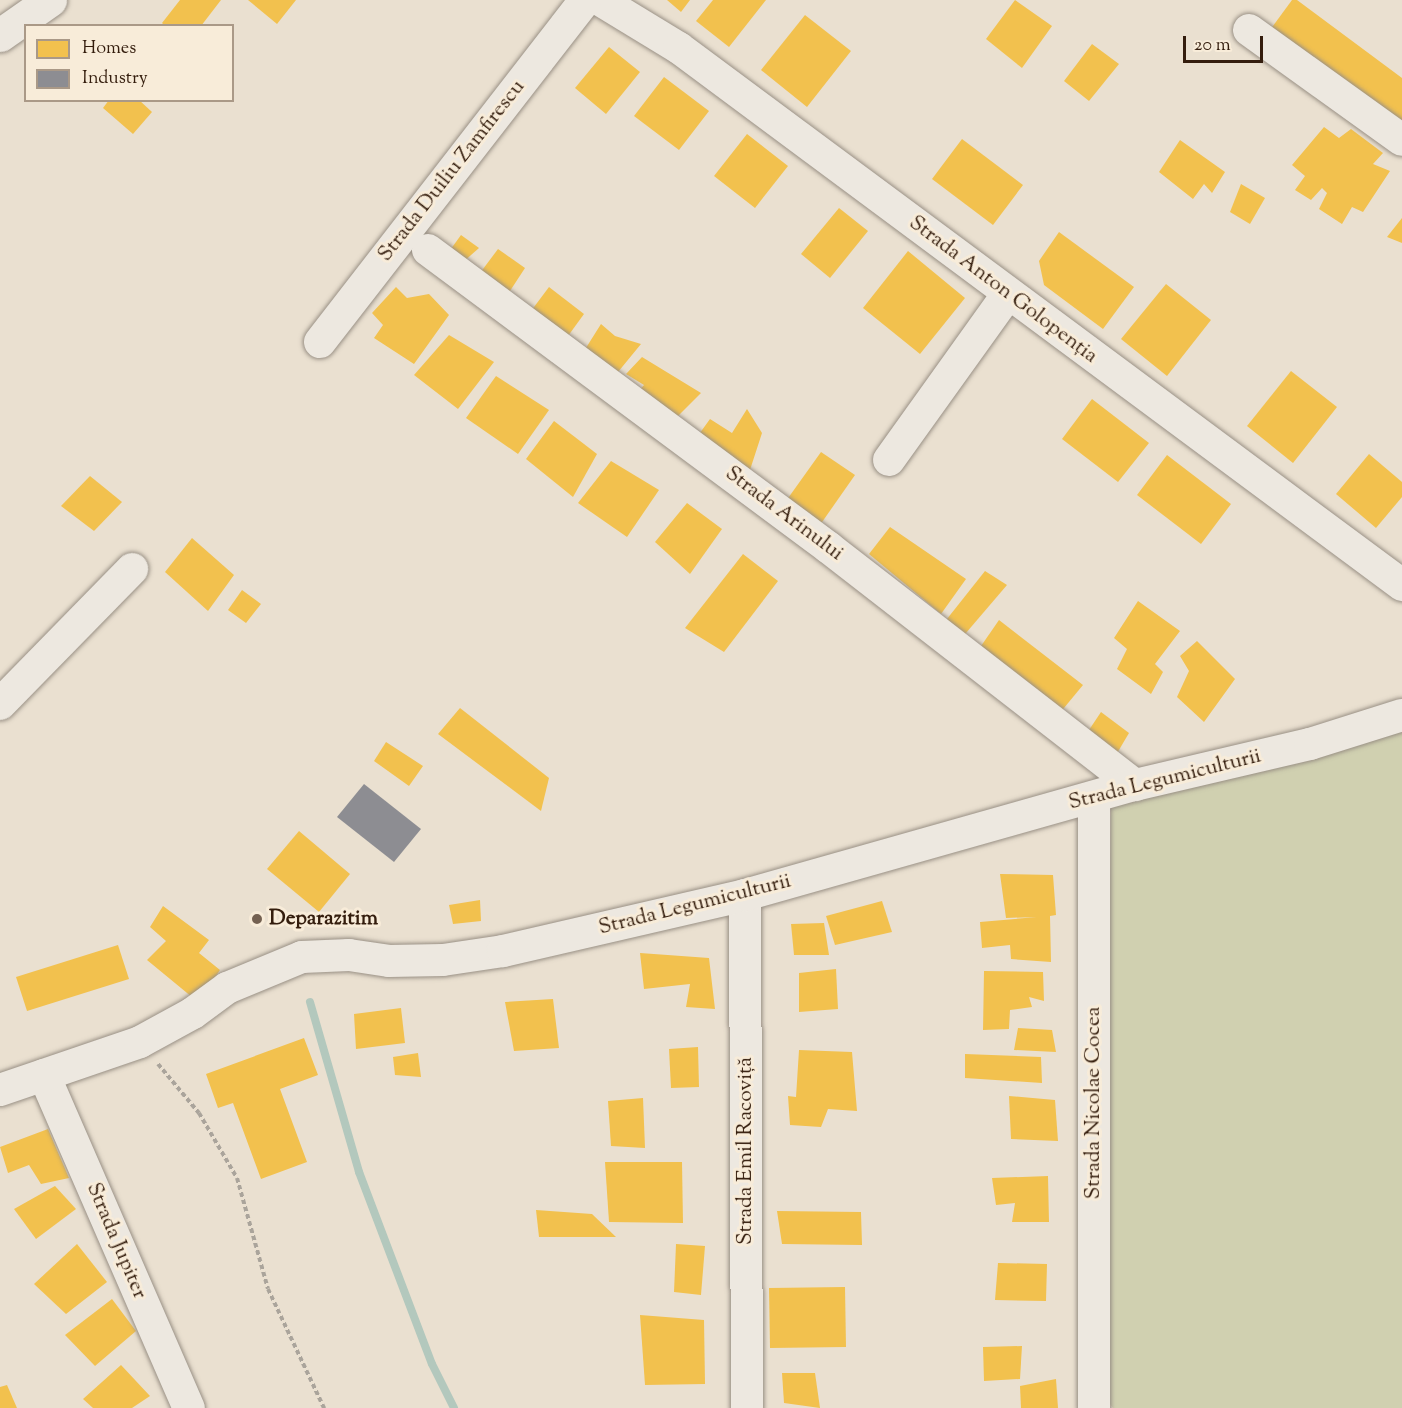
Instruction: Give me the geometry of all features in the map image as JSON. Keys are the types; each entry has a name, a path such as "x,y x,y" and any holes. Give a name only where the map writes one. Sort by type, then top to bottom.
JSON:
{"street":[{"path":"0,35 50,0"},
{"name":"Strada Duiliu Zamfirescu","path":"320,342 585,0"},
{"name":"Strada Anton Golopenția","path":"600,0 679,48 1402,585"},
{"path":"1249,30 1402,140"},
{"name":"Strada Arinului","path":"428,250 829,548 1135,785"},
{"path":"889,460 1008,294"},
{"path":"0,704 132,570"},
{"name":"Strada Legumiculturii","path":"0,1090 140,1042 193,1013 227,988 302,957 349,955 389,961 443,960 503,951 745,895 1135,785 1310,744 1402,715"},
{"name":"Strada Nicolae Cocea","path":"1094,797 1094,1408"},
{"name":"Strada Emil Racoviță","path":"745,895 747,1408"},
{"name":"Strada Jupiter","path":"44,1074 189,1408"}],"path":[{"path":"140,1042 200,1113 237,1178 268,1289 324,1408"}],"green space":[{"path":"1402,727 1402,1408 1113,1408 1104,1397 1111,808"}],"building: Homes":[{"path":"180,0 221,0 203,24 162,23"},
{"path":"248,0 296,0 277,24"},
{"path":"667,0 690,0 681,12"},
{"path":"713,0 766,0 729,47 696,21"},
{"path":"1015,0 1052,26 1022,68 986,39"},
{"path":"1292,0 1297,0 1402,78 1402,128 1270,30"},
{"path":"805,15 851,51 807,107 761,70"},
{"path":"1092,44 1119,64 1089,101 1064,81"},
{"path":"609,47 640,72 606,114 575,88"},
{"path":"664,77 709,111 679,150 634,116"},
{"path":"108,102 141,102 152,112 133,134 103,108"},
{"path":"1324,127 1339,138 1351,129 1383,153 1373,164 1390,171 1363,212 1352,207 1342,224 1319,209 1327,193 1322,188 1311,200 1295,190 1305,176 1292,165"},
{"path":"747,134 788,166 755,208 714,176"},
{"path":"962,139 1023,185 993,225 932,179"},
{"path":"1180,140 1225,172 1212,193 1204,184 1193,199 1159,172"},
{"path":"1241,184 1265,198 1250,224 1230,212"},
{"path":"839,208 868,231 830,278 801,254"},
{"path":"1402,218 1402,243 1387,237"},
{"path":"1059,232 1134,287 1103,329 1044,285 1039,261"},
{"path":"461,235 479,248 462,263 448,253"},
{"path":"498,249 525,268 508,294 480,273"},
{"path":"908,251 965,298 920,354 863,308"},
{"path":"1166,284 1211,320 1167,376 1121,339"},
{"path":"396,287 407,298 429,294 449,315 414,364 374,338 383,325 372,313"},
{"path":"549,287 584,314 568,336 531,311"},
{"path":"601,324 615,336 641,344 618,372 584,351"},
{"path":"449,335 494,362 458,409 414,375"},
{"path":"642,357 701,393 673,421 636,394 644,385 626,374"},
{"path":"1291,371 1337,407 1293,463 1247,426"},
{"path":"496,376 549,410 518,454 466,418"},
{"path":"1092,399 1149,443 1118,482 1062,439"},
{"path":"747,409 762,433 749,473 697,437 710,419 732,433"},
{"path":"554,421 597,454 573,497 526,459"},
{"path":"821,452 855,475 820,525 786,501"},
{"path":"1369,454 1402,482 1402,497 1376,528 1336,494"},
{"path":"1167,455 1231,504 1201,544 1137,495"},
{"path":"611,461 659,490 627,537 578,503"},
{"path":"90,476 122,502 94,531 61,506"},
{"path":"687,503 722,529 690,574 655,542"},
{"path":"890,527 966,579 941,614 869,554"},
{"path":"192,538 234,575 208,611 165,572"},
{"path":"743,554 778,581 724,652 685,628"},
{"path":"985,571 1007,585 960,640 943,624"},
{"path":"242,590 261,604 246,623 228,610"},
{"path":"1138,601 1180,631 1155,664 1163,672 1151,694 1117,669 1127,649 1114,638"},
{"path":"999,620 1083,685 1059,714 979,649"},
{"path":"1197,641 1235,679 1204,722 1177,697 1189,671 1180,656"},
{"path":"460,708 549,778 541,811 438,734"},
{"path":"1101,712 1129,733 1116,755 1087,733"},
{"path":"386,742 423,766 409,786 374,761"},
{"path":"299,831 350,874 319,912 267,869"},
{"path":"1000,874 1053,875 1056,915 1050,916 1051,962 1011,959 1010,945 982,948 980,922 1037,917 1006,918"},
{"path":"480,900 481,921 453,924 449,905"},
{"path":"882,901 892,932 835,945 826,916"},
{"path":"163,906 209,940 199,953 220,970 198,1002 147,960 166,941 150,927"},
{"path":"824,923 829,955 794,955 791,924"},
{"path":"118,945 129,979 27,1011 16,977"},
{"path":"640,953 709,958 715,1009 686,1007 690,984 644,989"},
{"path":"836,969 838,1009 799,1012 799,973"},
{"path":"984,971 1043,972 1044,1001 1029,997 1032,1007 1010,1010 1009,1029 983,1030"},
{"path":"553,999 559,1048 514,1051 505,1002"},
{"path":"401,1008 405,1043 356,1049 354,1014"},
{"path":"1018,1028 1052,1030 1056,1052 1014,1050"},
{"path":"304,1038 318,1075 280,1089 307,1162 261,1179 233,1103 218,1108 206,1074"},
{"path":"698,1047 699,1087 671,1088 669,1049"},
{"path":"799,1050 852,1052 857,1111 828,1109 821,1127 790,1125 788,1096 796,1097"},
{"path":"418,1053 421,1077 395,1075 393,1057"},
{"path":"965,1054 1041,1057 1042,1083 965,1078"},
{"path":"1009,1096 1055,1100 1058,1141 1011,1139"},
{"path":"643,1098 645,1148 611,1146 608,1101"},
{"path":"48,1129 69,1178 41,1184 29,1165 8,1173 0,1147"},
{"path":"605,1162 682,1162 683,1223 609,1222"},
{"path":"1048,1176 1049,1222 1012,1222 1015,1203 996,1205 992,1178"},
{"path":"55,1186 76,1209 36,1239 14,1209"},
{"path":"536,1210 592,1214 616,1237 539,1237"},
{"path":"777,1211 861,1212 862,1245 782,1244"},
{"path":"77,1244 107,1282 66,1314 34,1284"},
{"path":"676,1244 705,1246 701,1295 674,1292"},
{"path":"998,1263 1047,1264 1046,1301 995,1300"},
{"path":"845,1287 846,1347 770,1348 769,1288"},
{"path":"112,1299 136,1331 95,1366 65,1335"},
{"path":"640,1315 704,1320 705,1384 645,1385"},
{"path":"1022,1346 1020,1379 984,1381 983,1347"},
{"path":"121,1365 150,1396 132,1408 93,1408 83,1399"},
{"path":"782,1373 815,1373 820,1408 784,1403"},
{"path":"1056,1379 1058,1408 1021,1408 1020,1386"},
{"path":"7,1385 17,1408 0,1408 0,1387"}],"building: Industry":[{"path":"364,784 421,829 394,862 337,817"}],"waterway":[{"path":"310,1002 359,1172 432,1364 454,1408"}],"place":[{"name":"Deparazitim","path":"257,919"}]}
